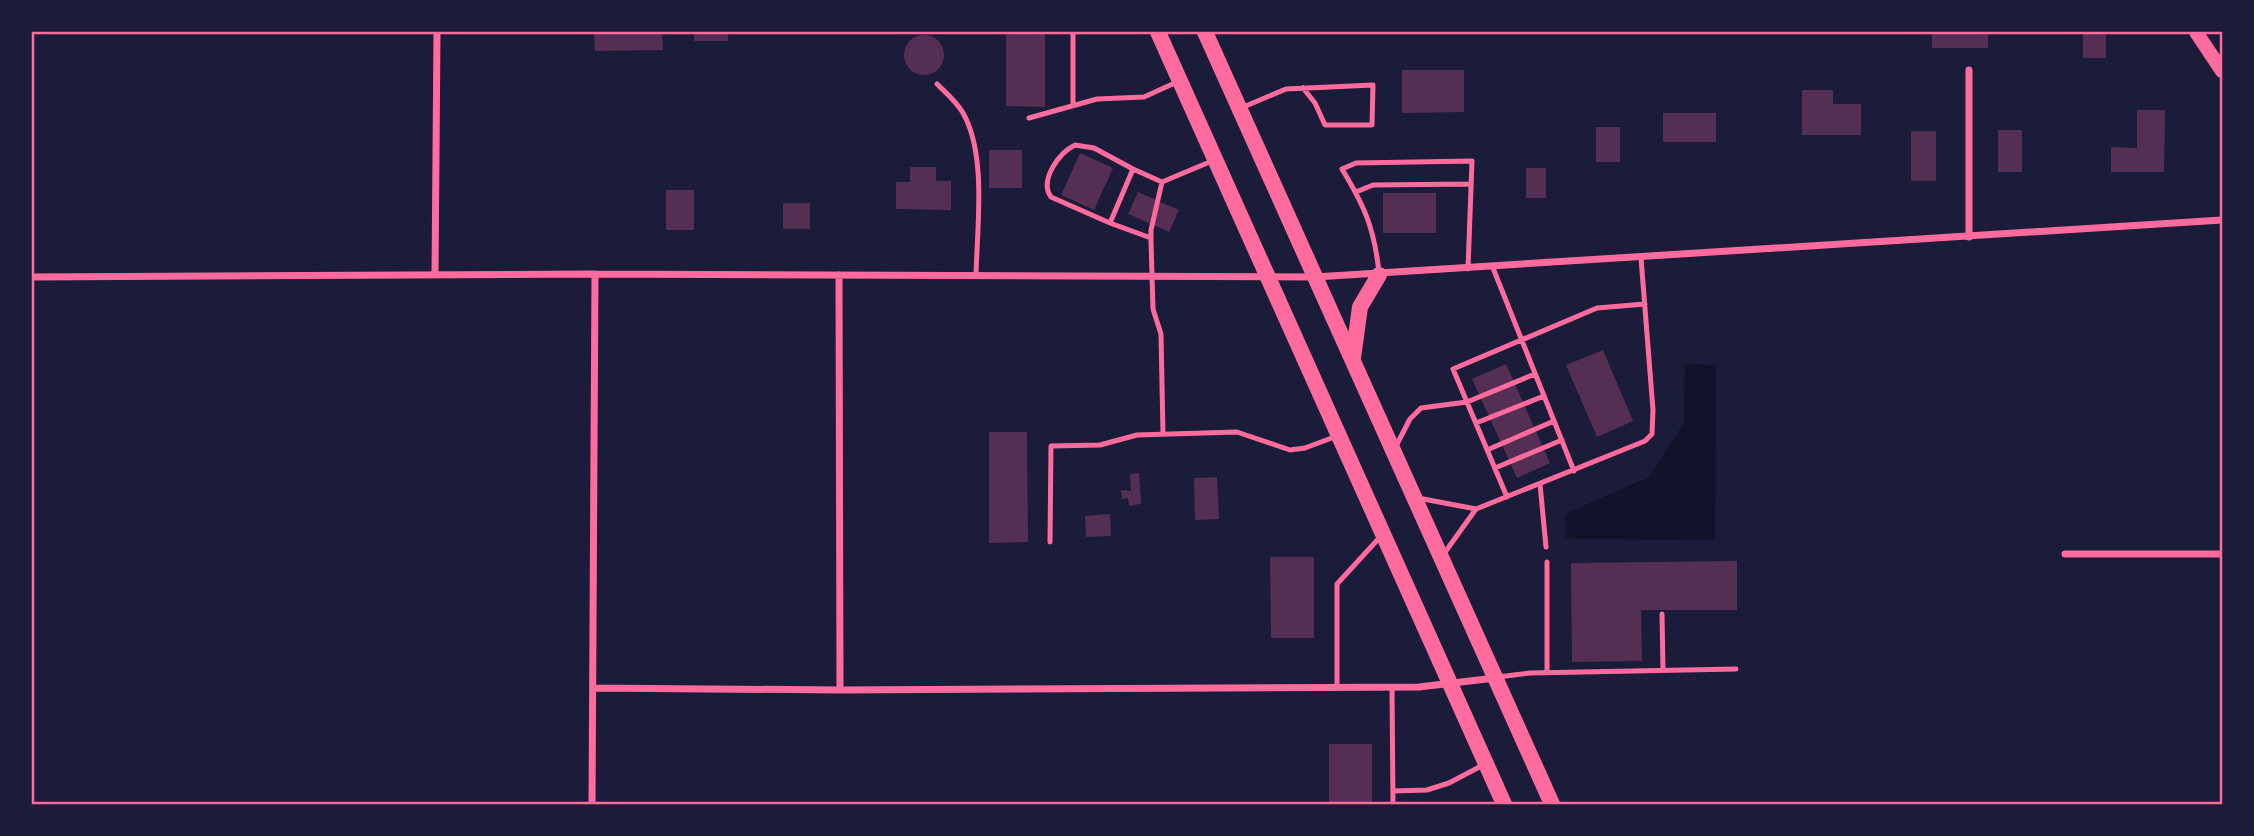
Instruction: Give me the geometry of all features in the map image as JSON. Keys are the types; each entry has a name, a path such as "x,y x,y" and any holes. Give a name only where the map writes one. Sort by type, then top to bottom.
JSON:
{"highway":[{"path":"1158,32 1504,804"},
{"path":"1205,32 1552,804"},
{"path":"1353,360 1360,307 1379,275"}],"main road":[{"path":"2196,32 2222,71"}],"street":[{"path":"435,275 438,32"},
{"path":"1969,70 1969,237"},
{"path":"32,277 594,274 1315,277 1493,268 2222,220"},
{"path":"593,804 594,274"},
{"path":"839,275 840,690"},
{"path":"2065,554 2222,554"},
{"path":"593,688 840,690 1419,687 1496,677"}],"lane":[{"path":"1073,34 1073,104"},
{"path":"1029,118 1052,114 1073,104 1097,99 1144,97 1179,81"},
{"path":"937,84 963,114 975,155 976,275"},
{"path":"1239,108 1286,89 1303,88 1373,85 1372,125 1325,125 1315,103 1303,88"},
{"path":"1151,239 1051,197 1047,191 1047,180 1062,154 1075,145 1084,145 1162,182 1215,160"},
{"path":"1379,275 1375,240 1365,208 1342,169 1356,163 1472,161 1468,269"},
{"path":"1110,223 1133,169"},
{"path":"1162,182 1151,239 1153,309 1161,334 1163,434"},
{"path":"1356,192 1373,185 1471,184"},
{"path":"1415,498 1476,509 1646,441 1652,434 1653,410 1641,258"},
{"path":"1493,268 1574,471"},
{"path":"1507,497 1452,369 1598,308 1645,304"},
{"path":"1394,449 1410,419 1421,408 1466,401 1535,374"},
{"path":"1476,423 1544,396"},
{"path":"1487,450 1554,421"},
{"path":"1050,542 1051,446 1100,444 1137,435 1237,432 1290,450 1305,448 1339,435"},
{"path":"1495,468 1562,440"},
{"path":"1540,484 1546,547"},
{"path":"1441,557 1476,509"},
{"path":"1337,687 1337,584 1384,533"},
{"path":"1546,562 1547,673"},
{"path":"1662,614 1663,670"},
{"path":"1496,677 1547,673 1736,669"},
{"path":"1392,687 1393,804"},
{"path":"1392,790 1427,790 1449,783 1486,764"}],"shaded area":[{"path":"1345,32 1575,32 1352,34"},
{"path":"1685,364 1716,365 1715,540 1565,539 1565,514 1649,477 1684,423"}],"building":[{"path":"594,32 662,32 663,50 595,51"},
{"path":"694,32 728,32 728,41 694,41"},
{"path":"1006,32 1045,32 1045,107 1006,106"},
{"path":"1932,32 1988,32 1988,48 1932,48"},
{"path":"2083,32 2106,32 2106,58 2083,58"},
{"path":"924,35 938,41 944,55 938,69 924,75 910,69 904,55 910,41"},
{"path":"1402,70 1464,70 1464,112 1402,113"},
{"path":"1802,90 1833,90 1833,104 1861,104 1861,135 1802,135"},
{"path":"2137,110 2165,110 2164,172 2111,172 2111,147 2137,148"},
{"path":"1663,113 1716,113 1716,142 1663,142"},
{"path":"1596,127 1620,127 1620,162 1596,162"},
{"path":"1998,130 2022,130 2022,172 1998,172"},
{"path":"1911,131 1936,131 1936,181 1911,181"},
{"path":"989,150 1022,150 1022,188 989,188"},
{"path":"1080,153 1113,168 1094,210 1061,195"},
{"path":"910,167 936,167 936,181 951,181 951,210 896,209 896,182 910,182"},
{"path":"1526,168 1546,168 1546,198 1526,198"},
{"path":"666,190 694,190 694,230 666,230"},
{"path":"1138,192 1179,210 1169,232 1128,214"},
{"path":"1383,193 1436,193 1436,233 1383,233"},
{"path":"783,203 810,203 810,229 783,229"},
{"path":"1603,350 1633,421 1597,437 1566,365"},
{"path":"1506,364 1550,463 1517,478 1472,379"},
{"path":"989,432 1027,432 1028,542 989,543"},
{"path":"1139,473 1141,504 1129,506 1128,498 1122,499 1121,490 1131,491 1130,474"},
{"path":"1217,477 1219,519 1195,520 1194,478"},
{"path":"1110,514 1111,536 1086,537 1085,516"},
{"path":"1270,557 1314,557 1314,638 1271,638"},
{"path":"1737,561 1737,610 1641,610 1642,661 1572,662 1571,563"},
{"path":"1329,744 1372,744 1372,804 1329,804"}]}
